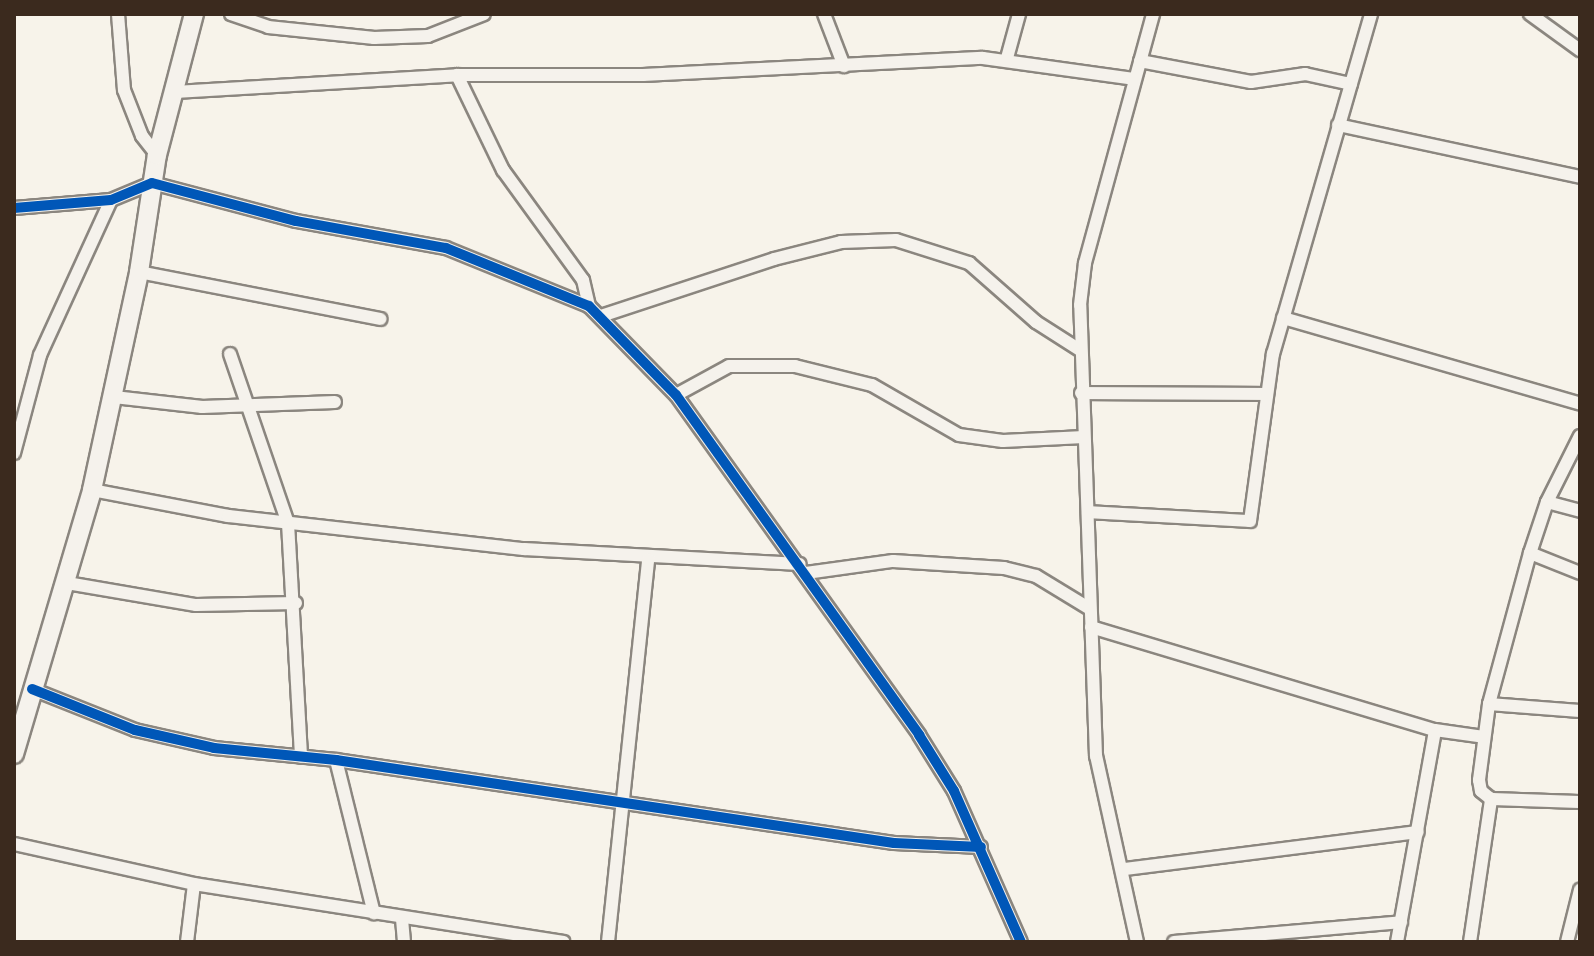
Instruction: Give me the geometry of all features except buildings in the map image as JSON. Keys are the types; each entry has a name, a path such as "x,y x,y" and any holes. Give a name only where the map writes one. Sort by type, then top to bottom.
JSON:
{"street":[{"path":"118,14 124,90 142,136 157,155"},
{"path":"14,754 92,490 139,272 157,155 194,14"},
{"path":"231,14 268,27 374,38 428,36 484,14"},
{"path":"824,14 844,66"},
{"path":"1007,58 1019,14"},
{"path":"1137,942 1125,869 1096,756 1080,350 1085,263 1153,14"},
{"path":"1088,512 1250,521 1266,394 1283,318 1371,14"},
{"path":"1530,14 1580,50"},
{"path":"175,92 457,75 643,75 1007,58 1134,79"},
{"path":"1140,61 1251,82 1305,74 1351,84"},
{"path":"457,75 503,170 583,280 589,306"},
{"path":"1338,125 1580,177"},
{"path":"14,208 111,200 152,183 296,221 446,248 589,306 676,395 803,568 919,735 981,847 1021,942"},
{"path":"14,453 40,355 111,200"},
{"path":"601,316 774,259 841,242 896,240 969,263 1036,322 1080,350"},
{"path":"139,272 380,319"},
{"path":"1283,318 1580,404"},
{"path":"230,354 288,523 296,603 301,757"},
{"path":"676,395 729,366 795,366 872,385 959,435 1003,441 1084,437"},
{"path":"1081,393 1266,394"},
{"path":"114,397 202,407 335,402"},
{"path":"1580,436 1547,502 1530,553 1489,704 1479,786 1491,799 1580,802"},
{"path":"92,490 288,523 648,559 803,568 893,561 1004,568 1036,576 1090,609"},
{"path":"1547,502 1580,511"},
{"path":"1530,553 1580,573"},
{"path":"608,942 620,801 648,559"},
{"path":"67,583 196,605 296,603"},
{"path":"1091,627 1435,730 1484,737"},
{"path":"32,689 135,730 214,748 336,760 894,843 981,847"},
{"path":"1489,704 1580,711"},
{"path":"1397,942 1435,730"},
{"path":"336,760 374,913"},
{"path":"1470,942 1491,799"},
{"path":"1125,869 1418,832"},
{"path":"14,844 194,884 563,942"},
{"path":"187,942 194,884"},
{"path":"1567,942 1580,890"},
{"path":"402,919 404,942"},
{"path":"1174,942 1401,922"}],"cycle path":[{"path":"14,208 111,200 152,183 296,221 446,248 589,306 676,395 919,735 954,791 1021,942"},
{"path":"32,689 135,730 214,748 336,760 894,843 981,847"}]}
